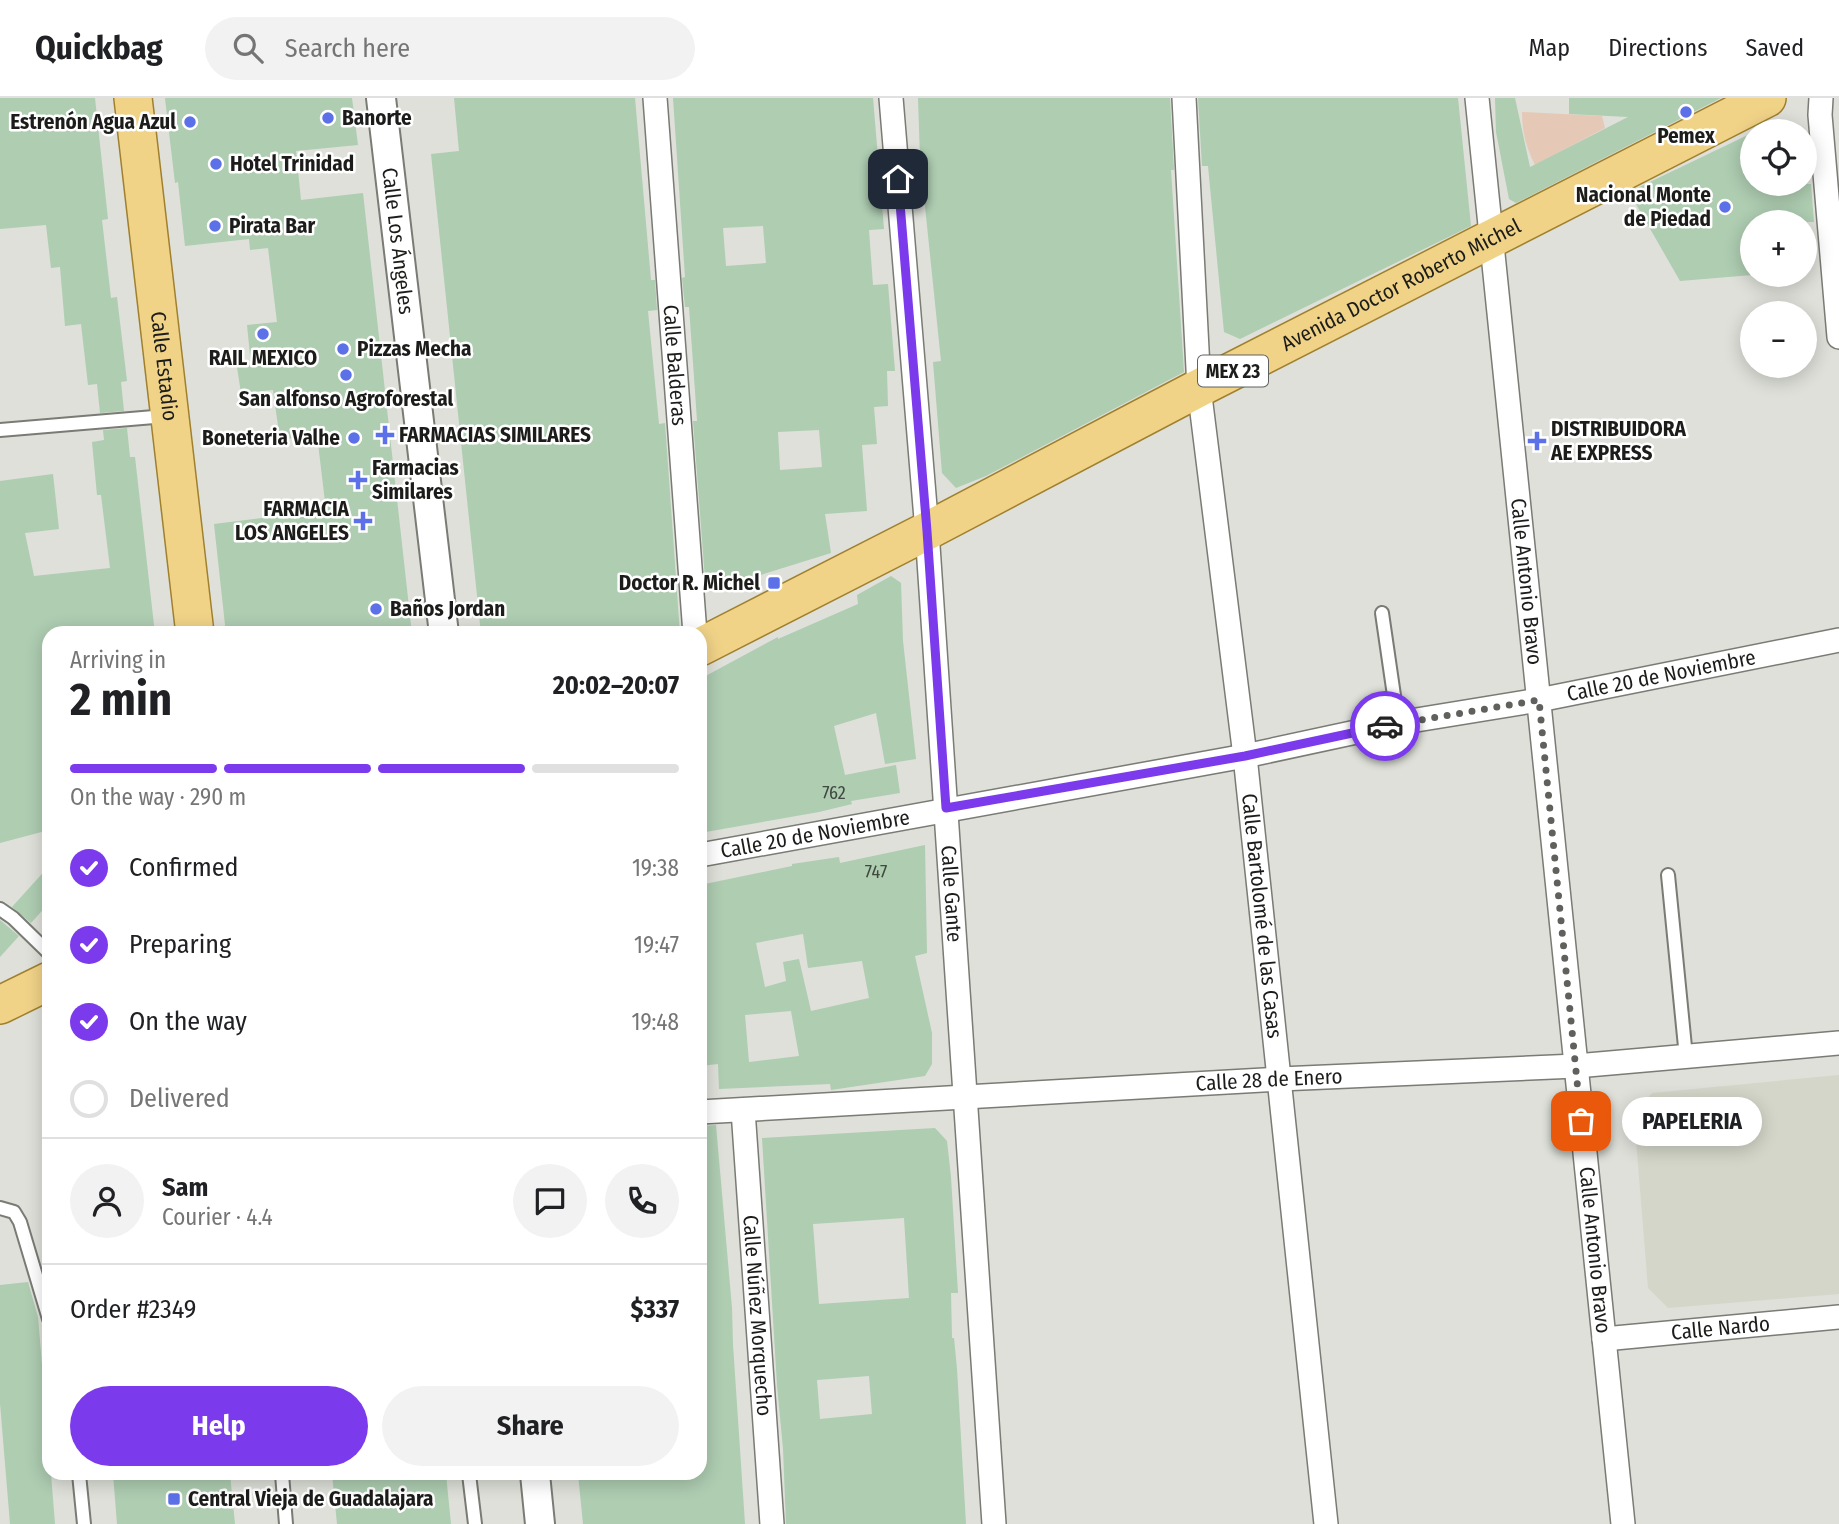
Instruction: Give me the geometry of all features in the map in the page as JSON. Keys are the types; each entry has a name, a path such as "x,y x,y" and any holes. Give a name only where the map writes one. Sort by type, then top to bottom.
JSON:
{"main road":[{"name":"Calle Estadio","path":"132,98 194,626"},
{"name":"Avenida Doctor Roberto Michel","path":"707,643 1199,388 1492,240 1752,101"},
{"path":"0,1005 42,984"}],"street":[{"name":"Calle Los Ángeles","path":"381,98 443,626"},
{"name":"Calle Balderas","path":"654,98 694,626"},
{"name":"Calle Gante","path":"891,98 927,531 993,1524"},
{"name":"Calle Bartolomé de las Casas","path":"1184,98 1199,388 1245,756 1326,1524"},
{"name":"Calle Antonio Bravo","path":"1477,98 1622,1524"},
{"path":"1821,98 1839,337"},
{"name":"Calle 20 de Noviembre","path":"707,854 946,808 1245,756 1398,723 1539,700 1839,640"},
{"name":"Calle 28 de Enero","path":"707,1112 1280,1079 1576,1066 1839,1043"},
{"name":"Calle Núñez Morquecho","path":"743,1110 772,1524"},
{"name":"Calle Nardo","path":"1604,1339 1839,1317"},
{"path":"536,1480 540,1524"}],"lane":[{"path":"0,430 170,415"},
{"path":"1382,612 1398,723"},
{"path":"1668,875 1686,1057"},
{"path":"0,909 42,946"},
{"path":"0,1208 14,1212 20,1222 42,1296"},
{"path":"80,1480 84,1524"},
{"path":"282,1480 286,1524"},
{"path":"470,1480 475,1524"}],"shaded area":[{"path":"1522,112 1602,116 1605,128 1535,165 1525,139"},
{"path":"1839,1075 1839,1294 1668,1308 1648,1288 1634,1115 1652,1093"}],"building":[{"path":"0,98 95,98 108,219 102,220 111,298 117,297 127,381 121,382 124,411 100,413 97,384 88,385 81,324 65,326 60,267 51,268 46,225 0,229"},
{"path":"165,98 352,98 358,145 296,151 301,200 363,193 411,626 225,626 214,524 326,510 317,435 280,440 273,390 241,393 237,367 251,365 247,325 277,322 268,248 250,250 249,239 185,246 178,182 175,183"},
{"path":"454,98 635,98 651,280 655,280 657,310 648,311 659,424 665,423 679,626 480,626 431,154 459,151"},
{"path":"673,98 873,98 884,229 869,230 873,285 888,284 895,371 887,371 888,406 874,407 877,444 862,445 867,511 825,514 831,553 706,592 693,421 697,421 689,307 685,307 682,278 685,277","holes":["763,226 766,263 726,266 723,228","819,430 822,467 780,470 778,432"]},
{"path":"918,98 1170,98 1174,170 1171,170 1184,372 986,476 956,488 942,473 933,362 941,361 920,158"},
{"path":"1198,98 1458,98 1471,226 1240,339 1224,332 1208,166 1202,166"},
{"path":"1495,98 1515,98 1530,167 1628,117 1569,114 1569,98 1721,98 1516,203 1509,199 1496,132"},
{"name":"Nacional Monte de Piedad","path":"1740,139 1740,196 1812,196 1813,210 1740,210 1740,276 1680,281 1629,192"},
{"path":"127,428 130,457 135,457 154,626 42,626 42,832 0,843 0,481 53,474 59,529 25,533 34,576 110,568 101,495 97,495 92,442 104,440 103,430"},
{"path":"891,576 901,583 903,641 916,759 885,764 876,713 834,726 845,775 896,765 900,793 851,801 852,804 819,812 707,832 707,675 778,637 858,604 857,595"},
{"path":"925,845 927,953 915,956 932,1033 932,1064 925,1076 831,1090 830,1084 719,1089 718,1064 707,1065 707,884 792,864 839,857 840,863","holes":["803,934 808,968 862,961 869,998 811,1011 799,959 783,962 786,981 765,987 756,943","791,1011 799,1056 749,1062 745,1015"]},
{"path":"42,874 42,911 31,923 12,907"},
{"path":"0,920 19,936 0,957"},
{"path":"716,1125 732,1308 745,1524 583,1524 579,1480 707,1480 707,1126"},
{"path":"935,1128 947,1141 958,1293 951,1293 952,1338 957,1369 966,1524 786,1524 762,1138","holes":["904,1218 909,1298 819,1304 813,1224","869,1376 872,1414 820,1419 817,1380"]},
{"path":"28,1282 38,1317 42,1365 42,1480 51,1480 55,1524 10,1524 0,1403 0,1285"},
{"name":"Central Vieja de Guadalajara","path":"113,1480 231,1480 235,1524 117,1524"},
{"name":"Central Vieja de Guadalajara","path":"333,1480 447,1480 451,1524 337,1524"}],"way so far":[{"path":"1385,726 1539,700 1581,1121"}],"place":[{"name":"Pemex","path":"1686,112"},
{"name":"Banorte","path":"328,118"},
{"name":"Estrenón Agua Azul","path":"190,122"},
{"name":"Hotel Trinidad","path":"216,164"},
{"name":"Nacional Monte de Piedad","path":"1725,207"},
{"name":"Pirata Bar","path":"215,226"},
{"name":"RAIL MEXICO","path":"263,334"},
{"name":"Pizzas Mecha","path":"343,349"},
{"name":"San alfonso Agroforestal","path":"346,375"},
{"name":"FARMACIAS SIMILARES","path":"385,435"},
{"name":"Boneteria Valhe","path":"354,438"},
{"name":"DISTRIBUIDORA AE EXPRESS","path":"1537,441"},
{"name":"Farmacias Similares","path":"358,480"},
{"name":"FARMACIA LOS ANGELES","path":"363,521"},
{"name":"Doctor R. Michel","path":"774,583"},
{"name":"Baños Jordan","path":"376,609"},
{"name":"PAPELERIA","path":"1581,1121"},
{"name":"Central Vieja de Guadalajara","path":"174,1499"}],"route":[{"path":"898,179 927,531 946,808 1245,756 1385,726"}]}
